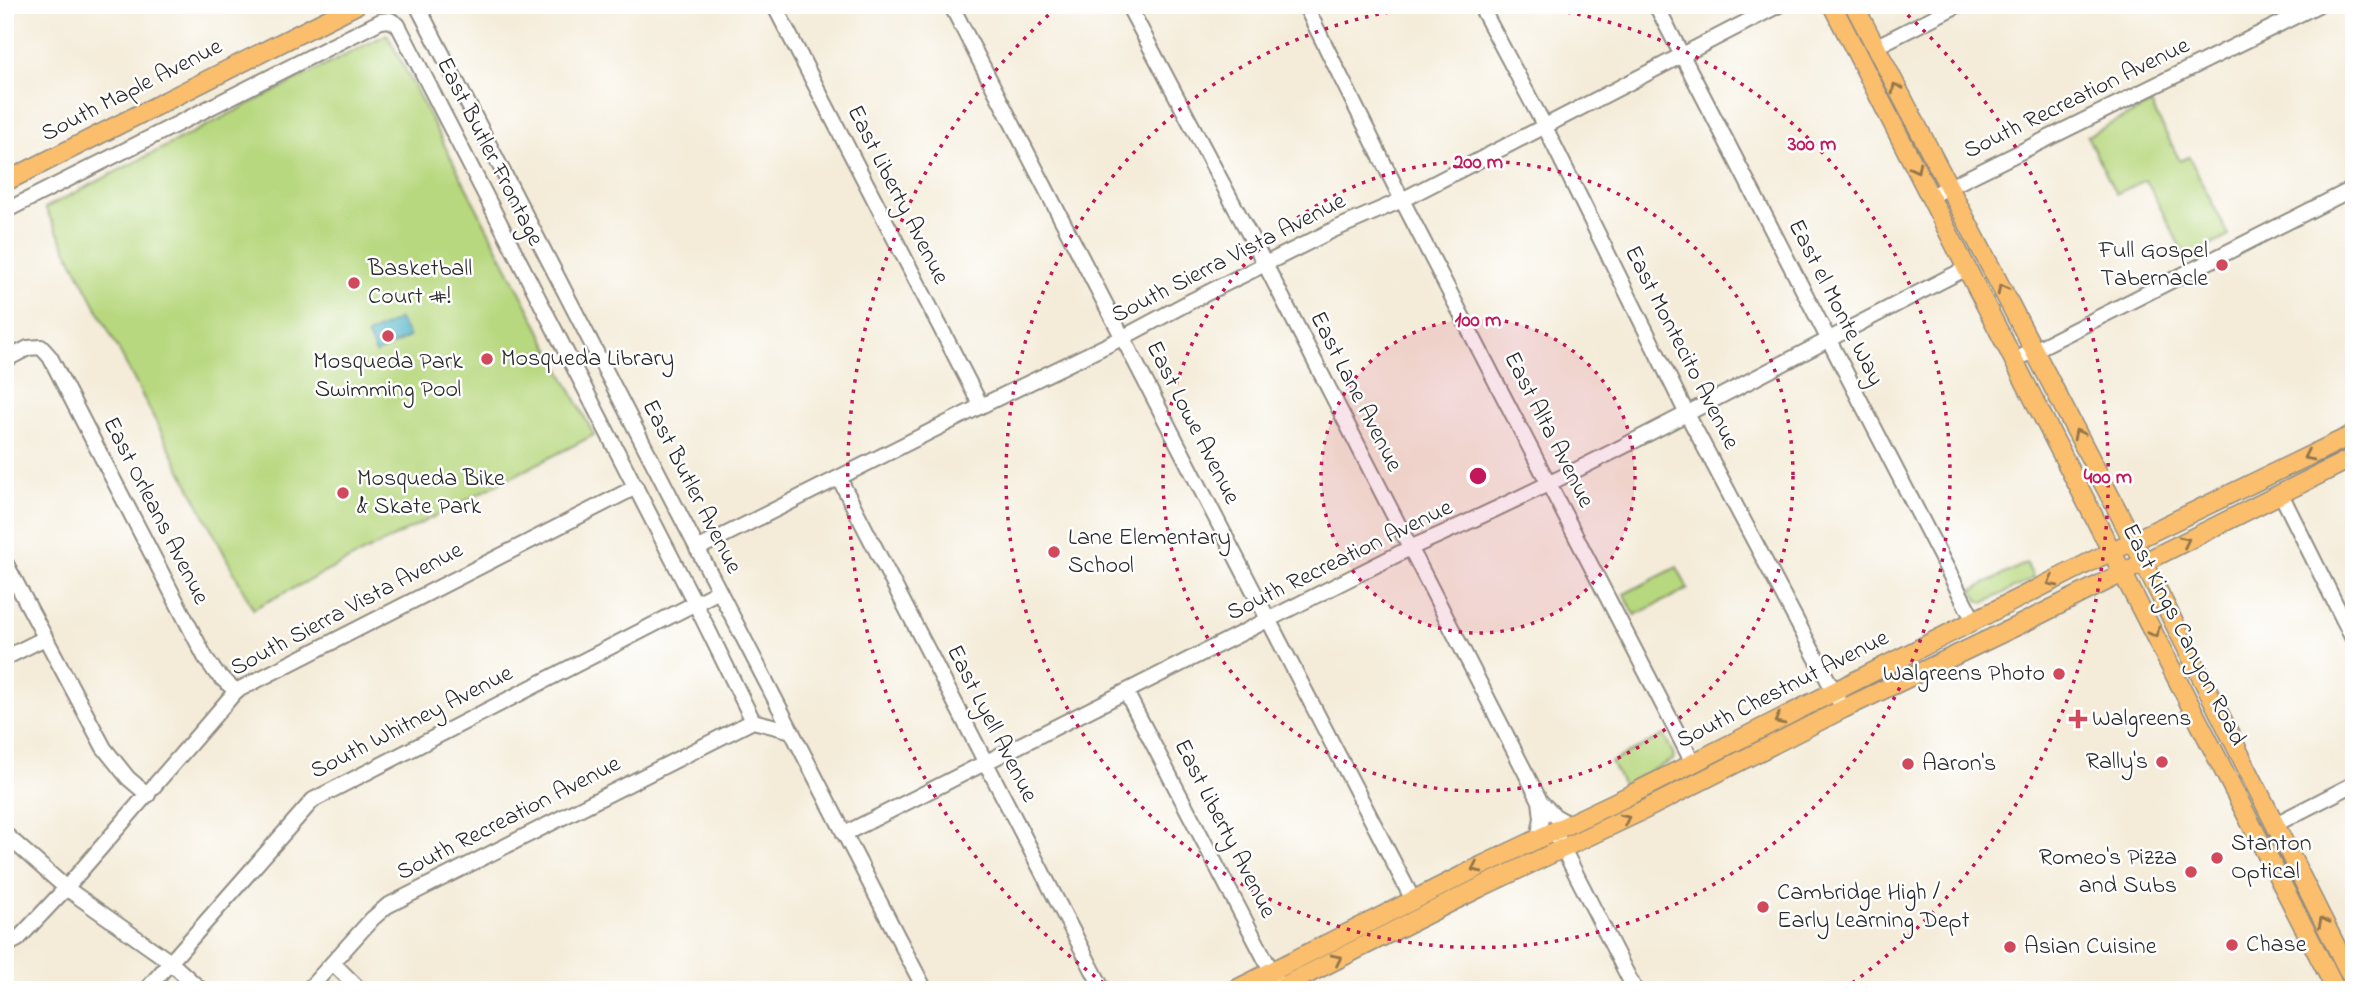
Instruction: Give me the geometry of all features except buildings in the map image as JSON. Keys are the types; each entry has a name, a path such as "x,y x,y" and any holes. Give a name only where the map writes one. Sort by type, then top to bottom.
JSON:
{"main road":[{"name":"South Maple Avenue","path":"5,182 356,5"},
{"name":"East Kings Canyon Road","path":"1832,5 2336,990"},
{"name":"East Kings Canyon Road","path":"1854,5 2134,541 2354,982"},
{"name":"South Chestnut Avenue","path":"1235,990 2113,551 2354,434"},
{"name":"South Chestnut Avenue","path":"1278,989 2354,457"},
{"path":"1907,678 1914,663 1964,636 1974,621"},
{"path":"1385,936 1389,922 1452,890 1453,880"}],"street":[{"name":"East Butler Avenue","path":"417,5 926,990"},
{"name":"East Liberty Avenue","path":"774,5 981,406"},
{"name":"East Lowe Avenue","path":"951,5 1413,900"},
{"name":"East Lane Avenue","path":"1128,5 1265,264 1540,801 1562,827 1563,848 1635,990"},
{"name":"East Alta Avenue","path":"1305,5 1402,200 1693,763"},
{"name":"East Montecito Avenue","path":"1480,5 1544,125 1687,414 1843,709"},
{"name":"East el Monte Way","path":"1656,5 1974,621"},
{"name":"South Sierra Vista Avenue","path":"697,550 1333,230 1402,200 1779,5"},
{"path":"1875,47 1958,5"},
{"name":"South Recreation Avenue","path":"1931,196 2318,5"},
{"name":"East Butler Frontage","path":"124,152 381,21 390,20 398,25 753,721"},
{"path":"5,211 124,152 113,128"},
{"path":"2015,360 2354,188"},
{"name":"South Recreation Avenue","path":"844,834 1410,548 1480,518 1687,414 1967,268"},
{"path":"544,309 567,297"},
{"name":"East Orleans Avenue","path":"5,360 29,348 41,347 50,357 205,657 216,673 236,691"},
{"name":"East Lyell Avenue","path":"839,478 1103,990"},
{"name":"South Sierra Vista Avenue","path":"5,946 18,939 66,888 236,691 636,487"},
{"path":"2281,494 2354,641"},
{"path":"5,562 104,748 128,778 148,795"},
{"name":"South Whitney Avenue","path":"146,990 313,800 719,591"},
{"path":"5,658 45,638"},
{"name":"East Liberty Avenue","path":"1126,692 1272,971 1278,989"},
{"path":"753,721 792,731"},
{"name":"South Recreation Avenue","path":"308,990 387,906 753,721"},
{"path":"2274,825 2354,784"},
{"name":"East Lane Avenue","path":"1538,839 1542,818 1540,801"},
{"path":"5,834 66,888 169,961 201,990"},
{"path":"333,963 360,990"}],"green space":[{"path":"387,34 594,435 253,609 45,208"},
{"path":"2151,104 2180,161 2189,157 2229,236 2186,258 2146,180 2116,194 2087,136"},
{"path":"2026,563 2034,578 1984,603 1978,600 1973,590"},
{"path":"1677,567 1688,589 1635,615 1624,594"},
{"path":"1664,735 1674,755 1673,760 1623,785 1611,762"}],"water":[{"name":"Mosqueda Park Swimming Pool","path":"399,319 409,337 376,354 367,335"}],"place":[{"name":"Full Gospel Tabernacle","path":"2222,265"},
{"name":"Basketball Court #!","path":"354,283"},
{"name":"Mosqueda Park Swimming Pool","path":"388,336"},
{"name":"Mosqueda Library","path":"487,359"},
{"name":"Mosqueda Bike & Skate Park","path":"343,493"},
{"name":"Lane Elementary School","path":"1054,552"},
{"name":"Walgreens Photo","path":"2059,674"},
{"name":"Walgreens","path":"2078,719"},
{"name":"Rally's","path":"2162,762"},
{"name":"Aaron's","path":"1908,764"},
{"name":"Stanton Optical","path":"2217,858"},
{"name":"Romeo's Pizza and Subs","path":"2191,872"},
{"name":"Cambridge High / Early Learning Dept","path":"1763,907"},
{"name":"Chase","path":"2232,945"},
{"name":"Asian Cuisine","path":"2010,947"}]}
